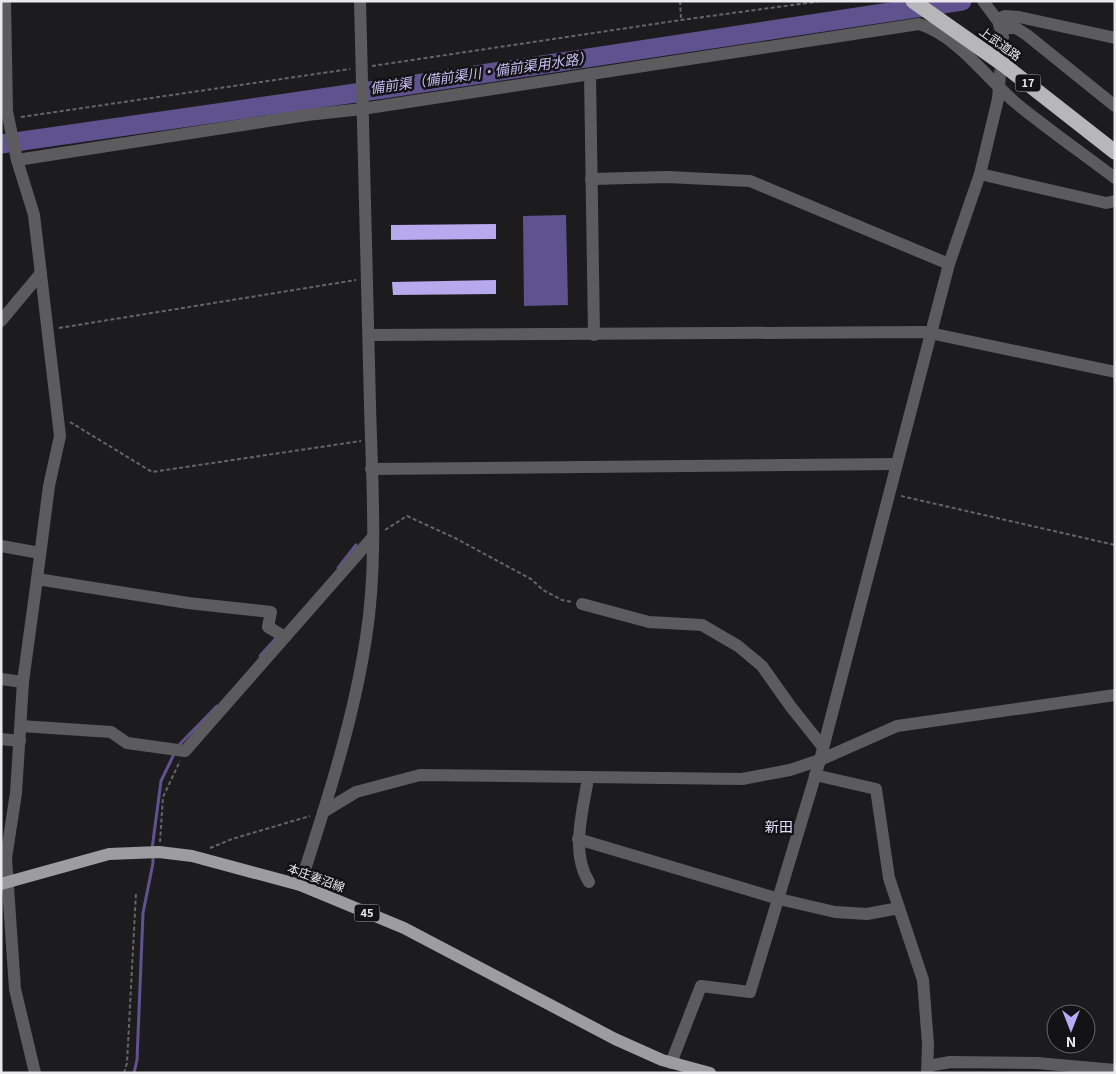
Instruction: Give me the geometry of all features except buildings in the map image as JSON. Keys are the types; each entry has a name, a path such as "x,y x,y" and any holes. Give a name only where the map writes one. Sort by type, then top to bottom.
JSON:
{"highway":[{"name":"上武道路","path":"913,1 1004,64 1115,152"}],"main road":[{"name":"本庄妻沼線","path":"4,884 109,854 159,852 192,856 300,885 404,928 615,1039 671,1063 710,1073"}],"street":[{"path":"5,1 9,124 16,158 34,215 60,436 49,486 36,579 24,682 16,793 3,858 15,990 35,1073"},
{"path":"300,885 341,752 366,637 372,538 372,469 360,1"},
{"path":"995,19 1005,16 1019,17 1115,38"},
{"path":"995,19 1016,28 1026,35 1115,106"},
{"path":"16,158 919,24 938,33 960,50 999,88 1115,178"},
{"path":"590,74 594,335"},
{"path":"671,1063 701,986 750,992 820,760 949,264 980,174 999,88 1000,74"},
{"path":"980,174 1106,203 1115,201"},
{"path":"591,179 667,178 750,181 949,264"},
{"path":"1,321 41,273"},
{"path":"369,336 931,333 1115,372"},
{"path":"372,469 897,464"},
{"path":"21,726 111,732 127,743 186,751 285,637 319,602 372,538"},
{"path":"1,546 40,553"},
{"path":"36,579 198,605 271,612 268,628 285,637"},
{"path":"582,604 649,622 702,625 738,646 762,666 823,747"},
{"path":"1,679 24,682"},
{"path":"323,812 356,792 420,775 742,779 790,770 820,760 897,726 1115,695"},
{"path":"1,739 20,741"},
{"path":"815,775 876,789 889,878 923,980 927,1070 950,1062 1037,1063 1106,1070"},
{"path":"588,778 578,839 584,873 589,882"},
{"path":"578,839 779,899 835,912 867,914 900,908"}],"path":[{"path":"680,1 682,20"},
{"path":"9,124 362,73 682,20 822,1"},
{"path":"48,330 368,278"},
{"path":"57,414 152,472 371,440"},
{"path":"889,494 1115,545"},
{"path":"372,538 406,516 455,538 531,579 542,590 562,600 582,604"},
{"path":"159,852 163,797 186,751"},
{"path":"192,856 232,839 323,812"},
{"path":"124,1073 127,1064 136,893"}],"shaded area":[{"path":"566,215 568,305 524,306 523,216"}],"waterway":[{"name":"備前渠（備前渠川・備前渠用水路）","path":"1,144 383,89 962,1"},
{"path":"338,568 356,545"},
{"path":"260,656 278,636"},
{"path":"178,746 217,706"},
{"path":"152,849 161,781 175,752"},
{"path":"134,1073 137,1060 143,913 153,855"}],"tunnel":[{"path":"1000,72 1003,37"}],"district":[{"name":"新田","path":"779,827"}]}
